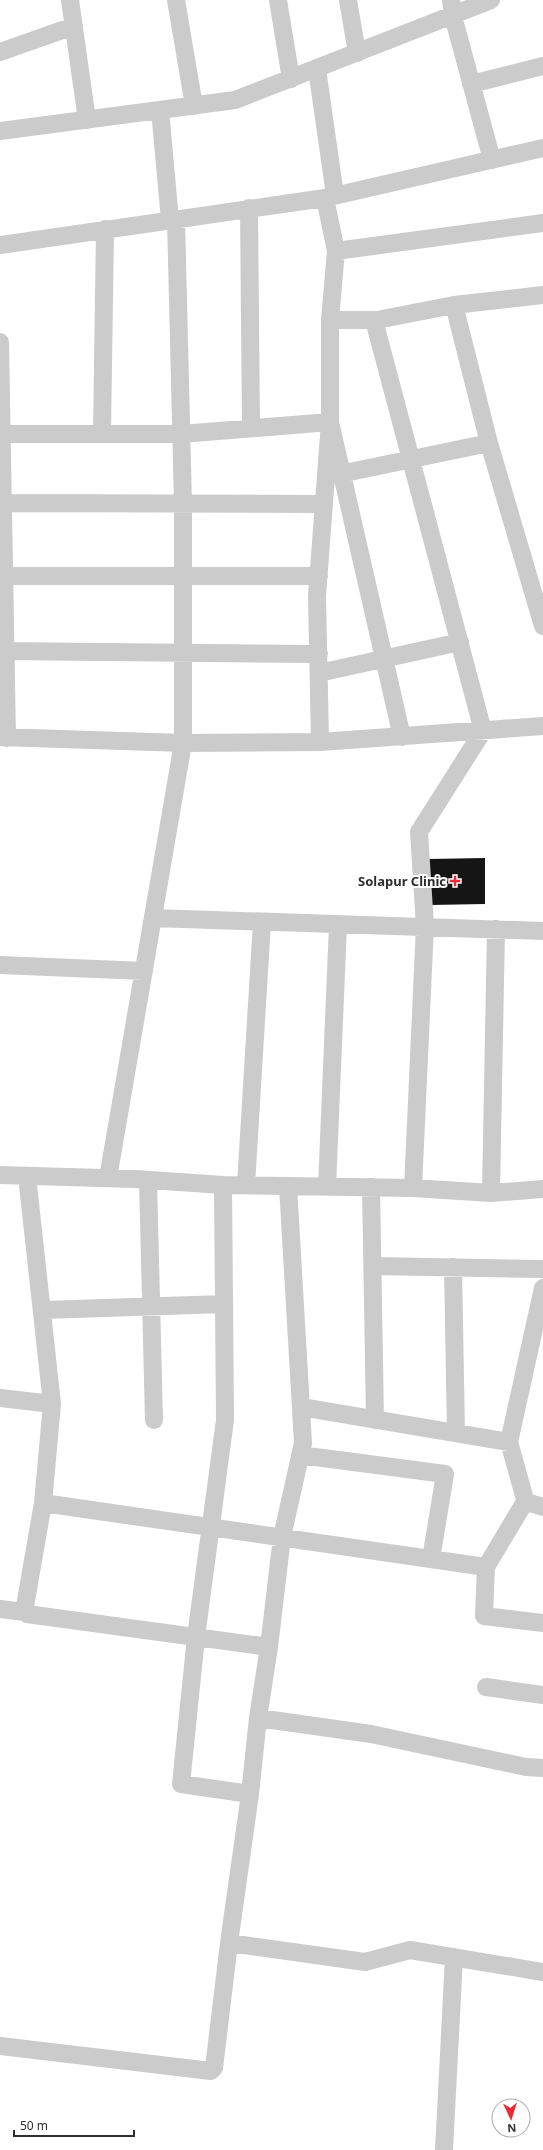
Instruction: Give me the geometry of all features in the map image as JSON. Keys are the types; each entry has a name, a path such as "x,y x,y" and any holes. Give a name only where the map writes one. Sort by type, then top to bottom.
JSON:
{"street":[{"path":"70,0 87,120"},
{"path":"176,0 194,106"},
{"path":"278,0 291,79"},
{"path":"348,0 357,53"},
{"path":"0,131 235,100 357,53 452,8 491,0"},
{"path":"452,8 492,160"},
{"path":"0,52 74,26"},
{"path":"471,84 543,66"},
{"path":"317,68 336,251 330,320 330,422 319,576 320,742"},
{"path":"108,1178 183,743 183,504 181,434 173,219 160,110"},
{"path":"0,245 330,196 543,148"},
{"path":"249,208 251,428"},
{"path":"336,251 543,223"},
{"path":"102,434 105,229"},
{"path":"330,320 377,320 454,305 543,295"},
{"path":"454,305 489,443 543,626"},
{"path":"377,320 375,329 412,459 483,731 419,832 425,926 414,1188"},
{"path":"0,342 3,503 2,576 4,737 183,743 320,742 543,726"},
{"path":"1,424 102,434 181,434 330,422"},
{"path":"330,422 340,474 402,737"},
{"path":"340,474 489,443"},
{"path":"3,503 324,504"},
{"path":"2,576 319,576"},
{"path":"319,673 460,642"},
{"path":"3,651 319,654"},
{"path":"153,918 543,931"},
{"path":"246,1185 262,922"},
{"path":"327,1187 338,925"},
{"path":"491,1193 496,929"},
{"path":"0,965 144,971"},
{"path":"0,1175 108,1178 223,1185 414,1188 491,1193 543,1189"},
{"path":"24,1612 43,1503 52,1404 44,1310 27,1176"},
{"path":"148,1180 154,1420"},
{"path":"223,1185 225,1420 212,1527 196,1637 181,1784 250,1794"},
{"path":"0,2046 211,2071 214,2068 282,1537 303,1443 288,1186"},
{"path":"371,1187 375,1420"},
{"path":"373,1266 453,1266 543,1269"},
{"path":"453,1266 456,1433"},
{"path":"543,1288 508,1442 535,1505 486,1567 484,1616 543,1623"},
{"path":"44,1310 150,1308 224,1304"},
{"path":"0,1398 52,1404"},
{"path":"301,1407 508,1442"},
{"path":"300,1455 445,1474 431,1559"},
{"path":"43,1503 486,1567"},
{"path":"0,1610 24,1612 27,1614 269,1647"},
{"path":"486,1687 543,1695"},
{"path":"258,1718 371,1734 526,1767 543,1768"},
{"path":"229,1943 365,1962 410,1950 543,1972"},
{"path":"444,2150 454,1957"}],"building":[{"path":"485,858 485,904 430,905 429,859"}],"place":[{"name":"Solapur Clinic","path":"455,881"}]}
